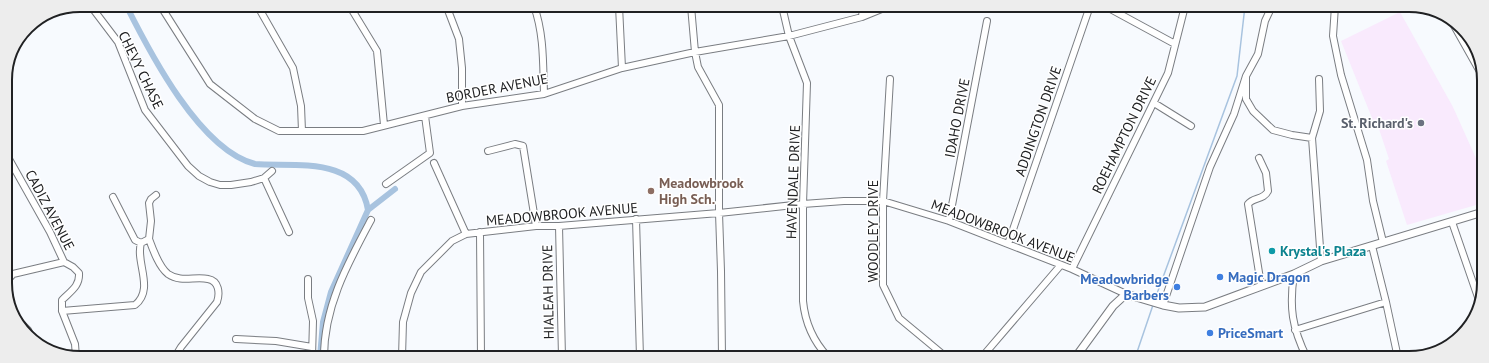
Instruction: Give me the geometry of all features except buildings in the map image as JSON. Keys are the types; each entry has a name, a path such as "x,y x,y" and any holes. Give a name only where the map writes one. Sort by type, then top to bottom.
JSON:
{"main road":[{"path":"1080,351 1113,306 1126,294 1162,305 1179,308 1205,307 1294,274 1321,261 1477,214"}],"street":[{"name":"CHEVY CHASE","path":"95,12 118,42 145,110 188,166 199,176 220,185 231,185 264,178 272,171"},
{"name":"BORDER AVENUE","path":"164,12 210,84 255,119 279,131 362,131 462,106 544,94 622,68 695,52 789,36 862,17 874,12"},
{"path":"261,12 293,68 301,106 302,131"},
{"path":"353,12 377,52 384,125"},
{"path":"449,12 459,39 462,68 462,106"},
{"path":"536,12 540,22 543,54 544,94"},
{"path":"619,12 622,68"},
{"path":"692,12 695,52 698,67 719,105 719,213 722,351"},
{"name":"HAVENDALE DRIVE","path":"783,12 789,36 807,83 803,204 803,301 804,311 810,330 822,351"},
{"path":"862,12 862,17"},
{"name":"ADDINGTON DRIVE","path":"1008,244 1088,12"},
{"path":"1116,12 1176,44"},
{"name":"ROEHAMPTON DRIVE","path":"1072,269 1168,73 1184,12"},
{"path":"1162,305 1210,167 1234,114 1246,76 1258,54 1265,21 1269,12"},
{"path":"1335,12 1333,36 1341,75 1367,160 1373,201 1383,242"},
{"name":"IDAHO DRIVE","path":"949,221 987,20"},
{"path":"1458,33 1475,64"},
{"path":"1246,76 1246,99 1253,111 1273,130 1312,138"},
{"name":"WOODLEY DRIVE","path":"890,78 883,201 883,285 899,318 939,351"},
{"path":"1319,79 1320,111 1312,138 1321,261"},
{"path":"1154,103 1191,126"},
{"path":"386,184 430,153 424,116"},
{"path":"488,151 515,144 523,146 536,226"},
{"path":"1259,158 1266,173 1268,191 1265,196 1249,202 1248,206 1261,285"},
{"path":"434,163 466,234"},
{"name":"CADIZ AVENUE","path":"12,164 50,232 64,262"},
{"path":"264,178 289,232"},
{"path":"156,195 149,203 151,221 149,239 161,265 167,274 176,278 189,280 208,279 213,281 217,285 219,292 217,302 179,351"},
{"path":"113,197 135,240 141,243"},
{"name":"MEADOWBROOK AVENUE","path":"402,351 403,322 411,293 421,272 452,241 466,234 536,226 559,226 636,220 803,204 844,201 883,201 949,221 1060,266 1072,269 1126,294"},
{"path":"324,351 330,308 336,291 346,267 371,220"},
{"path":"636,220 640,351"},
{"path":"1452,222 1476,292"},
{"name":"HIALEAH DRIVE","path":"559,226 562,351"},
{"path":"480,232 481,351"},
{"path":"141,243 149,239"},
{"path":"62,311 135,305 139,302 144,292 144,274 139,252 141,243"},
{"path":"1372,246 1396,351"},
{"path":"12,275 64,262 73,267 79,273 78,284 62,300 62,311 75,344 76,351"},
{"path":"987,351 1060,266"},
{"path":"1294,274 1291,296 1295,330 1304,351"},
{"path":"308,279 308,298 313,321 312,351"},
{"path":"1295,330 1386,302"},
{"path":"236,339 276,341 312,347"}],"shaded area":[{"path":"1400,12 1453,107 1477,161 1477,205 1407,225 1386,161 1389,159 1377,123 1374,123 1341,41"}],"waterway":[{"path":"130,12 163,73 196,120 215,140 235,155 255,164 306,165 339,172 352,180 362,192 368,210"},
{"path":"1155,299 1237,76 1244,12"},
{"path":"321,351 323,322 331,292 368,210 395,189"},
{"path":"1137,351 1153,305"}],"place":[{"name":"St. Richard's","path":"1421,123"},
{"name":"Meadowbrook High Sch.","path":"651,191"},
{"name":"Krystal's Plaza","path":"1272,251"},
{"name":"Magic Dragon","path":"1220,277"},
{"name":"Meadowbridge Barbers","path":"1177,287"},
{"name":"PriceSmart","path":"1210,333"}]}
